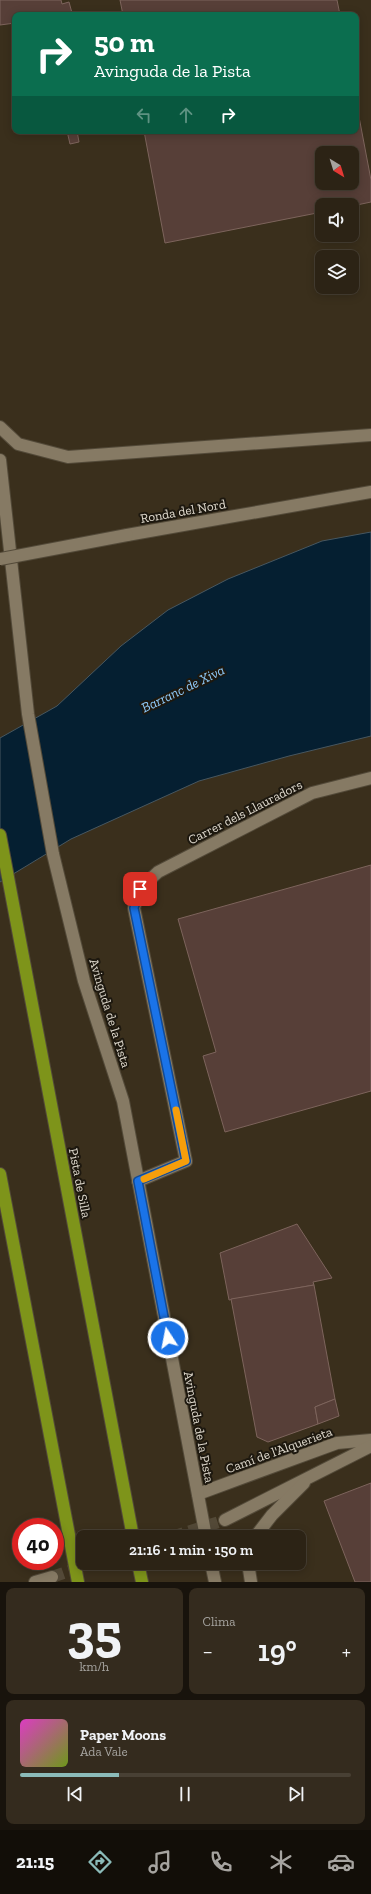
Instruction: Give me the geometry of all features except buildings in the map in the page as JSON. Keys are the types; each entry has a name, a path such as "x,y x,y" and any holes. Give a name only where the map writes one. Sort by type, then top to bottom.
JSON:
{"highway":[{"name":"Pista de Silla","path":"0,835 132,1530"},
{"path":"0,1174 78,1582"},
{"path":"139,1570 142,1582"}],"street":[{"path":"0,427 18,444 68,457 371,435"},
{"name":"Avinguda de la Pista","path":"0,460 28,714 53,854 84,981 123,1101 205,1530"},
{"name":"Ronda del Nord","path":"0,559 371,492"},
{"name":"Carrer dels Llauradors","path":"138,1181 186,1161 134,908 140,889 158,872 312,793 371,778"},
{"name":"Camí de l'Alquerieta","path":"198,1494 337,1443 371,1440"},
{"path":"225,1520 311,1475 371,1446"},
{"path":"260,1530 272,1515 311,1475"},
{"path":"212,1570 214,1582"},
{"path":"249,1570 251,1582"},
{"path":"36,1582 52,1577"}],"water":[{"name":"Barranc de Xiva","path":"371,532 371,736 289,756 199,781 71,839 0,882 0,738 57,706 121,646 168,610 228,579 322,541"}],"tunnel":[{"path":"194,1530 225,1520"},
{"path":"52,1577 76,1569"}],"slow traffic":[{"path":"144,1179 186,1161 176,1110"}],"route":[{"path":"140,889 134,908 186,1161 138,1181 168,1338"}]}
